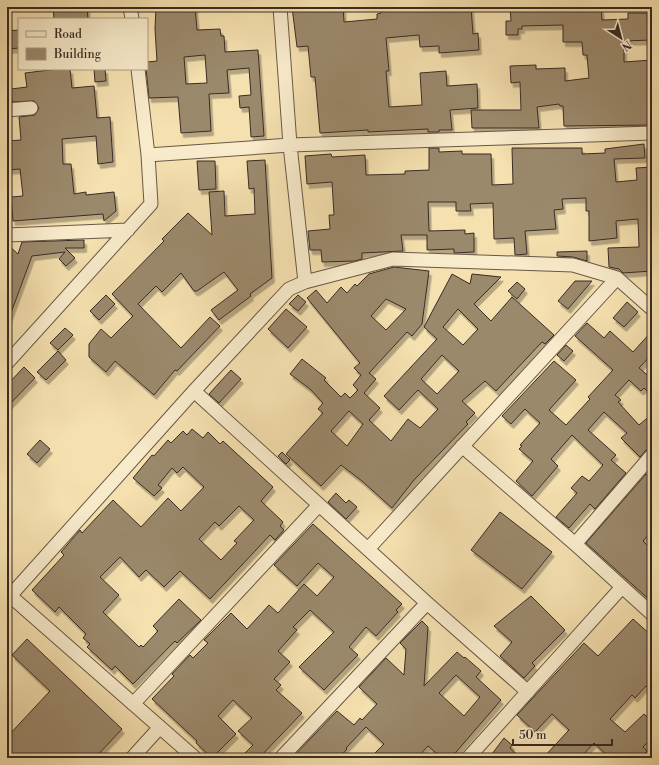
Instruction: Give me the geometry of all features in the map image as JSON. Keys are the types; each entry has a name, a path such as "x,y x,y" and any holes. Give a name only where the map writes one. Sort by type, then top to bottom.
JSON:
{"street":[{"path":"130,7 132,18"},
{"path":"280,7 290,145 305,282"},
{"path":"7,362 151,204 148,155 138,70"},
{"path":"7,110 31,108"},
{"path":"148,155 290,145 652,133"},
{"path":"7,235 128,230"},
{"path":"195,758 9,595 194,390 289,290 305,282 393,259 573,265 617,278 652,309"},
{"path":"368,549 617,278"},
{"path":"194,390 427,603 528,692"},
{"path":"462,446 575,544 652,614"},
{"path":"575,544 652,455"},
{"path":"133,704 319,505"},
{"path":"468,758 622,587"},
{"path":"281,758 427,603"},
{"path":"132,758 160,727"}],"building":[{"path":"53,7 87,7 88,18 54,18"},
{"path":"156,7 195,7 197,30 220,29 221,36 224,36 225,52 258,50 264,136 251,137 249,107 240,108 239,96 251,95 249,68 227,70 229,93 209,94 211,131 181,133 178,97 149,98 146,70 148,70 148,62 157,61 155,29","holes":["205,55 207,83 186,84 184,57"]},
{"path":"292,7 343,7 344,22 377,19 377,14 381,13 381,7 471,7 473,34 478,33 479,50 439,53 439,46 420,47 419,35 386,38 389,71 386,71 389,107 422,105 420,73 446,71 447,86 477,84 478,108 450,110 452,130 439,130 439,132 428,132 428,129 368,132 368,130 320,133 315,77 311,77 308,46 297,47"},
{"path":"510,7 549,7 549,9 601,7 602,20 628,19 628,13 652,13 652,40 624,41 624,62 652,60 652,125 564,126 563,106 560,106 559,104 537,107 539,128 472,128 471,110 521,110 520,82 511,83 510,66 536,65 536,69 565,68 565,81 589,78 587,55 583,55 582,42 563,42 563,25 522,26 522,29 518,29 518,35 506,35 506,21 511,21"},
{"path":"18,30 18,48 7,49 7,31"},
{"path":"49,70 70,70 72,88 94,86 97,118 110,117 113,162 98,164 96,136 62,139 63,164 71,164 74,194 86,192 86,195 114,192 116,211 104,221 103,214 13,221 11,197 23,196 20,169 7,170 7,141 21,140 19,117 35,115 39,108 34,101 12,102 11,89 27,87 25,73"},
{"path":"94,70 105,70 106,81 95,82"},
{"path":"644,144 645,158 614,159 616,182 637,180 636,168 652,167 652,271 623,273 619,269 609,267 608,248 639,247 638,219 616,221 617,238 589,241 589,211 586,211 586,198 562,199 563,209 554,210 556,229 525,231 527,254 515,255 514,238 494,239 493,203 470,204 471,211 456,211 456,202 428,202 429,231 465,230 465,234 474,233 474,252 454,253 454,249 427,250 427,235 401,235 403,251 362,253 362,259 355,261 322,262 321,250 310,250 308,231 330,229 329,215 334,215 332,182 307,184 305,156 331,154 332,157 365,155 366,175 405,174 405,171 429,170 429,148 439,148 439,152 462,151 462,154 491,154 492,185 513,184 512,148 582,148 582,154 605,153 605,149"},
{"path":"265,160 272,278 219,320 211,310 238,290 224,272 197,291 194,291 181,273 162,292 156,286 138,304 181,348 210,317 220,326 177,371 175,370 154,395 115,361 106,372 89,357 89,344 101,329 111,338 133,316 112,294 164,241 162,239 188,213 212,235 209,192 224,191 225,216 255,214 254,188 249,189 247,161"},
{"path":"197,161 215,161 216,189 199,190"},
{"path":"84,240 84,248 65,248 75,258 66,266 59,259 65,252 32,256 7,321 7,244 18,254 22,242"},
{"path":"587,251 587,261 573,257 557,256 557,252"},
{"path":"394,267 429,271 422,324 412,336 407,332 369,373 376,379 364,393 380,408 369,420 391,441 408,419 420,428 438,409 418,390 399,410 384,396 437,339 424,327 452,274 470,284 472,274 501,277 474,304 491,321 512,297 554,335 545,344 542,342 496,391 485,381 462,401 475,413 466,422 468,424 414,480 392,508 362,481 341,465 321,486 286,454 323,413 318,409 323,403 310,389 290,374 302,359 326,378 324,380 341,397 345,393 350,398 358,390 353,385 361,375 354,368 360,363 307,298 316,290 327,303 341,287 347,293 355,284 357,286 369,274","holes":["386,299 406,309 386,330 371,316","458,309 478,329 463,345 443,327","442,355 459,371 437,394 421,379","349,411 363,424 347,446 331,431"]},
{"path":"575,281 592,281 568,309 558,301"},
{"path":"517,282 525,289 517,299 508,291"},
{"path":"106,295 115,304 99,320 90,311"},
{"path":"298,295 306,302 298,311 289,304"},
{"path":"627,302 638,312 624,327 613,318"},
{"path":"286,309 307,327 288,348 268,329"},
{"path":"587,323 604,338 610,331 633,352 652,331 652,354 639,368 652,379 652,396 644,388 641,391 629,380 615,395 621,400 618,402 639,425 652,414 652,447 646,450 640,457 621,438 627,433 604,412 588,430 616,455 611,460 626,473 595,509 590,504 569,528 556,517 577,493 571,488 582,476 589,481 603,465 572,435 551,459 558,466 532,496 516,481 533,461 519,449 522,446 520,445 540,423 525,409 511,424 502,416 554,361 576,380 549,410 566,425 590,399 588,397 613,370 575,336"},
{"path":"65,328 73,335 58,350 50,343"},
{"path":"566,345 573,351 564,361 557,355"},
{"path":"58,351 66,360 46,380 37,372"},
{"path":"24,367 35,378 7,407 7,385"},
{"path":"231,370 241,379 219,403 209,394"},
{"path":"192,429 203,438 208,432 220,444 223,441 273,487 261,501 283,522 280,526 284,530 275,540 270,535 210,599 180,571 164,587 146,570 139,577 120,557 100,577 119,595 103,612 139,647 141,645 143,647 158,631 153,626 179,599 201,620 177,643 175,641 133,684 115,666 112,670 87,647 90,644 83,638 86,634 59,607 55,612 32,590 64,555 61,552 80,530 82,533 113,500 141,527 168,498 181,511 204,487 183,467 177,473 172,468 158,485 162,488 154,496 133,478 152,455 154,456 168,440 171,443 183,431 187,435","holes":["239,506 254,520 234,541 237,543 221,560 199,539 215,522 219,526"]},
{"path":"40,440 50,449 37,463 27,454"},
{"path":"282,452 290,460 286,464 278,456"},
{"path":"646,474 652,480 652,531 643,541 652,550 652,602 586,543"},
{"path":"336,493 346,503 349,500 357,507 346,519 328,502"},
{"path":"500,512 552,552 522,589 471,550"},
{"path":"313,524 402,604 396,610 398,612 376,636 366,627 349,647 358,655 324,690 299,667 334,632 310,610 293,627 297,630 278,651 290,662 274,679 281,685 276,690 302,713 259,758 240,758 253,745 238,731 252,718 233,700 218,716 236,734 212,758 196,743 197,741 152,699 174,676 172,674 190,655 193,658 208,643 204,640 231,613 247,629 269,605 278,613 304,584 317,596 334,577 318,563 297,586 274,565"},
{"path":"531,596 565,630 532,663 535,666 524,678 500,656 512,642 494,626"},
{"path":"633,619 652,636 652,692 646,686 635,698 632,695 610,719 625,732 644,714 652,721 652,738 643,747 647,751 640,758 610,758 594,743 580,758 543,758 569,730 552,714 535,732 517,715 584,643 598,656"},
{"path":"422,621 428,627 424,686 457,652 481,671 476,677 501,700 451,758 442,758 428,746 417,758 370,758 384,744 366,727 346,748 347,749 339,758 292,758 337,711 354,725 360,718 362,720 377,704 359,687 386,658 404,675 406,649 400,643","holes":["456,675 480,697 464,716 439,693"]},
{"path":"27,639 122,729 95,758 7,758 7,737 50,691 12,655"},
{"path":"504,738 512,745 510,748 521,758 489,758"}]}
